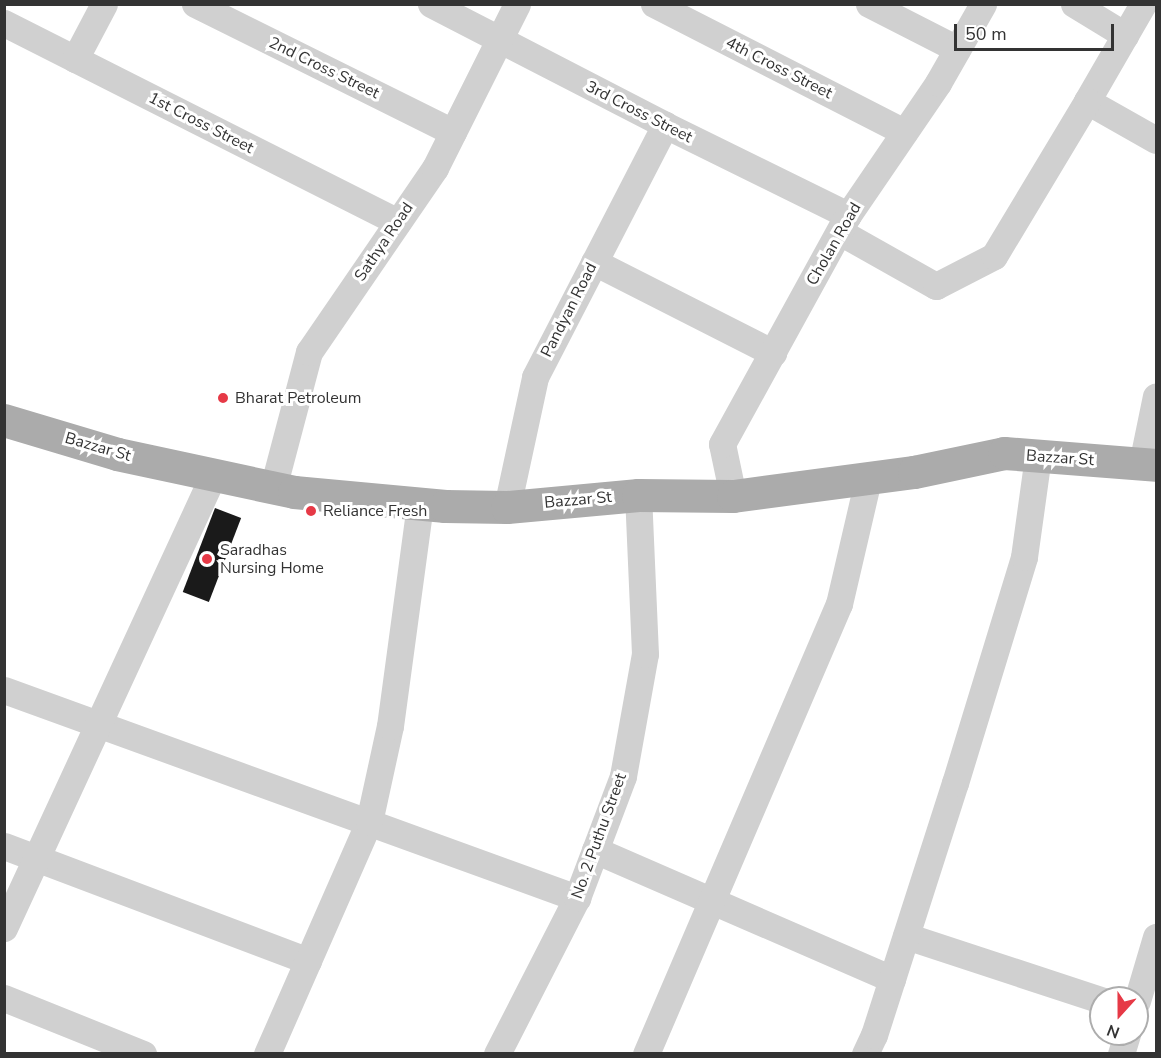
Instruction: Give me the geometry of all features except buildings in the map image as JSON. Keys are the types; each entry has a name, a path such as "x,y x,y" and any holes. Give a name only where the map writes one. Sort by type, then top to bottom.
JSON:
{"main road":[{"name":"Bazzar St","path":"4,420 117,454 273,488 420,503 507,507 638,495 733,496 914,472 1004,453 1149,465"}],"street":[{"path":"75,59 104,4"},
{"name":"2nd Cross Street","path":"195,4 453,132"},
{"name":"3rd Cross Street","path":"430,4 664,125 844,224 936,286 994,256 1087,101"},
{"name":"Sathya Road","path":"273,488 309,352 435,168 517,4"},
{"name":"4th Cross Street","path":"654,4 904,132"},
{"path":"868,4 957,50"},
{"name":"Cholan Road","path":"733,496 722,444 844,224 957,50 983,4"},
{"path":"1074,4 1125,36"},
{"path":"1143,4 1087,101 1156,140"},
{"name":"1st Cross Street","path":"4,23 398,222"},
{"name":"Pandyan Road","path":"507,507 535,377 664,125"},
{"path":"594,262 773,353"},
{"path":"1149,465 1156,396"},
{"path":"865,1053 906,936 1024,556 1038,456"},
{"path":"4,928 213,475"},
{"path":"646,1053 839,604 868,479"},
{"name":"No. 2 Puthu Street","path":"497,1053 577,898 623,776 645,654 638,495"},
{"path":"267,1053 369,822 390,726 420,503"},
{"path":"4,690 577,898"},
{"path":"4,846 308,961"},
{"path":"595,850 892,979"},
{"path":"906,936 1089,996"},
{"path":"1141,986 1156,937"},
{"path":"4,998 143,1053"}],"place":[{"name":"Bharat Petroleum","path":"223,398"},
{"name":"Reliance Fresh","path":"311,511"},
{"name":"Saradhas Nursing Home","path":"207,559"}]}
